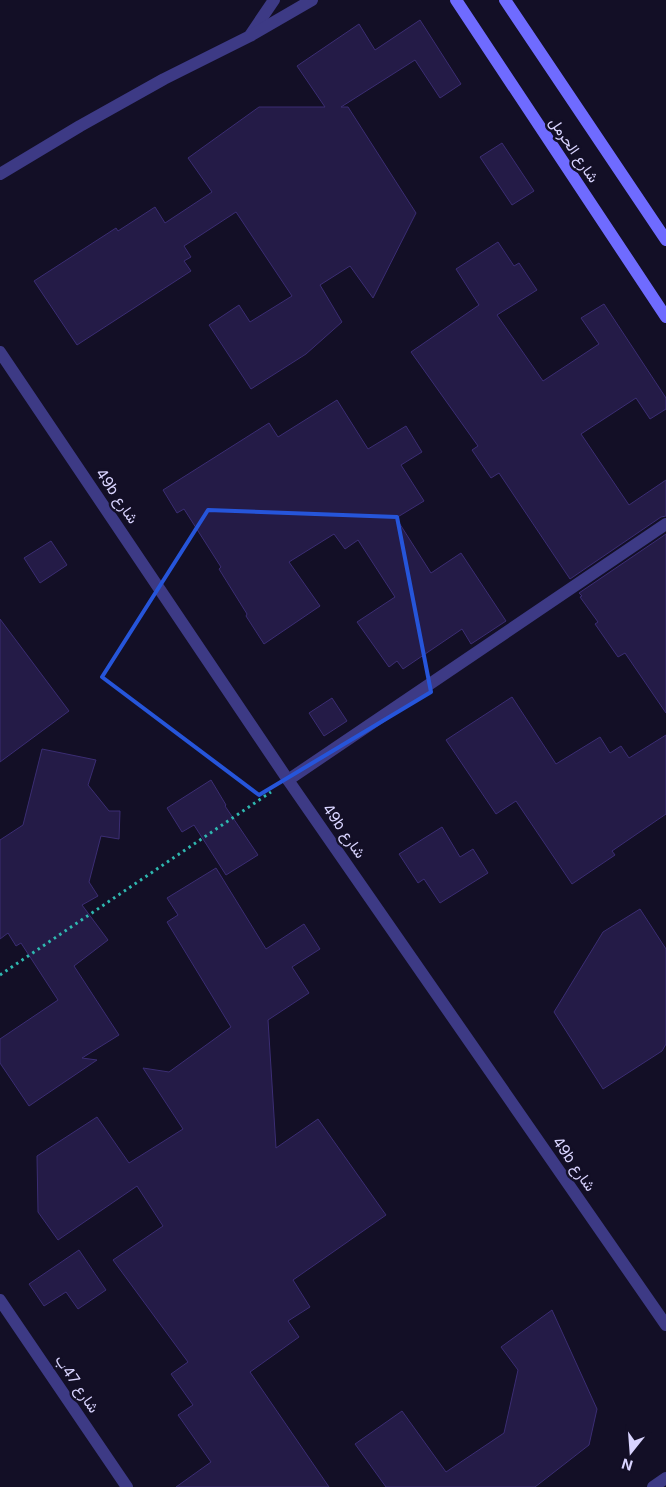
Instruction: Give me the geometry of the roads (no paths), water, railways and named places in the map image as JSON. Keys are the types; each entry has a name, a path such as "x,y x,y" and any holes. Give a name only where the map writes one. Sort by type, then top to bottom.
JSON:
{"street":[{"path":"250,36 274,0"},
{"path":"0,174 164,79 250,36 312,0"},
{"name":"شارع الحرمل","path":"456,0 666,317"},
{"name":"شارع الحرمل","path":"505,0 666,240"},
{"name":"49b شارع","path":"0,352 288,780 666,1325"},
{"path":"288,780 666,524"},
{"name":"شارع 47ب","path":"0,1300 127,1487"},
{"path":"653,1487 666,1478"}]}
